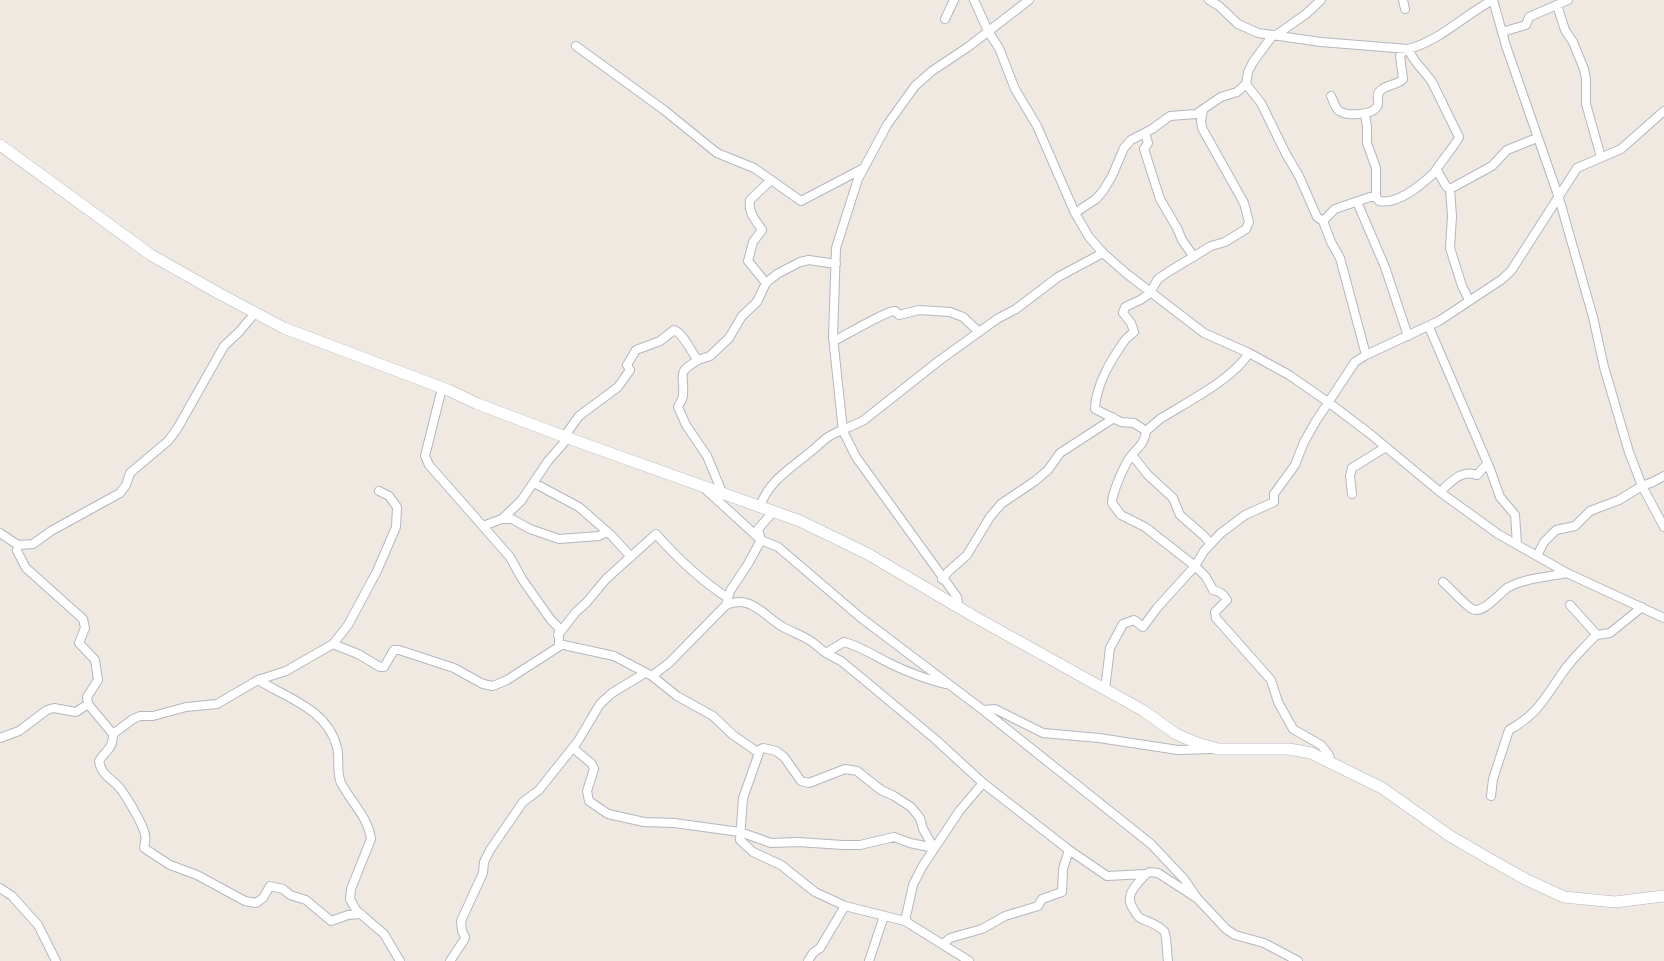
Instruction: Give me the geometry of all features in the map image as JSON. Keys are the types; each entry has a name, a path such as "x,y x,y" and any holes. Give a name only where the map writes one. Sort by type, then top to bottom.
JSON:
{"street":[{"path":"945,19 954,0"},
{"path":"974,0 988,30 999,48 1015,89 1037,126 1075,213 1089,236 1103,253 1149,291 1204,332 1249,353 1289,376 1328,402 1386,447 1440,492 1498,534 1567,573 1664,618"},
{"path":"959,608 957,597 942,579 925,551 856,457 843,431 834,341 836,248 858,179 887,124 915,86 932,71 968,47 988,30 1029,0"},
{"path":"1209,0 1219,6 1238,24 1258,33 1321,42 1407,49 1421,46 1493,0 1502,32 1559,198 1593,317 1619,421 1642,486 1664,527"},
{"path":"1075,213 1096,199 1103,191 1114,172 1124,148 1131,140 1170,116 1196,114 1221,97 1237,92 1246,84 1248,72 1253,62 1274,35 1306,14 1321,0"},
{"path":"1502,32 1526,25 1529,17 1568,0"},
{"path":"1558,5 1565,30 1573,42 1584,69 1586,79 1586,104 1601,157"},
{"path":"576,46 664,110 716,153 754,168 802,201 864,168"},
{"path":"1331,96 1338,110 1351,114 1364,114 1376,108 1378,105 1377,96 1380,90 1400,83 1402,79 1400,56 1407,49"},
{"path":"1364,114 1367,127 1366,143 1376,168 1376,197 1378,201 1384,202 1415,190 1434,173 1458,140 1459,137 1432,82 1427,74 1417,65 1407,49"},
{"path":"1246,84 1261,102 1286,154 1299,176 1317,216 1323,221 1331,242 1340,258 1366,355"},
{"path":"1146,431 1134,423 1120,422 1095,409 1095,400 1110,362 1124,341 1134,332 1131,323 1123,312 1124,307 1140,300 1148,294 1158,279 1211,246 1225,242 1246,229 1249,222 1244,203 1202,128 1201,120 1203,110"},
{"path":"1105,690 1110,648 1122,624 1134,620 1143,627 1157,608 1195,566 1211,544 1245,514 1274,502 1274,494 1295,465 1304,442 1349,368 1366,355 1429,327 1502,280 1511,271 1526,245 1559,198 1577,168 1621,149 1664,111"},
{"path":"1145,132 1148,142 1144,149 1160,199 1177,228 1182,240 1194,257"},
{"path":"1450,189 1492,166 1507,150 1538,138"},
{"path":"0,146 151,255 284,328 566,437 774,511 842,540 959,608 1144,711 1176,734 1197,743 1218,749"},
{"path":"1434,173 1438,172 1446,186 1450,189 1452,216 1450,248 1462,286 1469,300"},
{"path":"766,283 748,261 753,242 762,230 752,217 750,200 771,180"},
{"path":"1323,221 1335,209 1370,197 1376,197"},
{"path":"1358,202 1385,267 1408,336"},
{"path":"760,506 765,492 780,477 815,449 820,443 836,433 864,420 979,332 1016,310 1058,277 1103,253"},
{"path":"722,492 707,456 686,425 678,407 683,396 681,376 683,372 698,360 710,356 729,338 742,316 757,302 766,283 777,274 800,262 809,260 836,264"},
{"path":"834,341 890,310 895,311 899,315 919,310 950,312 963,317 979,332"},
{"path":"0,533 18,545 33,544 51,531 120,493 126,485 130,473 168,441 177,429 224,346 239,332 255,313"},
{"path":"1429,327 1496,484 1500,497 1515,514 1517,544"},
{"path":"502,519 521,501 579,416 618,387 629,373 630,370 627,365 638,349 660,341 674,330 679,332 692,354 698,360"},
{"path":"1249,353 1242,364 1157,421 1146,431 1145,441 1132,455 1119,481 1112,503 1121,515 1145,527 1195,566 1206,577 1213,590 1220,591 1227,600 1214,614 1272,680 1278,702 1293,729 1321,745 1329,756 1331,762"},
{"path":"442,388 425,456 428,465 510,557 526,585 551,620 556,623 559,628 558,643 560,646"},
{"path":"942,579 967,555 990,517 1001,504 1035,481 1048,470 1060,453 1114,418"},
{"path":"1352,494 1350,476 1352,468 1386,447"},
{"path":"1132,455 1148,475 1173,498 1180,515 1211,544"},
{"path":"1440,492 1454,478 1464,473 1471,472 1477,475 1487,464"},
{"path":"1537,556 1544,542 1556,530 1575,526 1590,511 1619,500 1642,486 1664,476"},
{"path":"534,483 579,507 607,532 631,557"},
{"path":"700,484 743,526 761,540 778,547 860,617 983,710 1151,844 1184,878 1197,898 1219,922 1235,935 1264,943 1298,961"},
{"path":"113,734 133,719 140,716 153,716 186,707 217,704 258,680 286,671 333,644 348,625 377,571 396,526 397,507 389,496 378,491"},
{"path":"450,961 464,940 465,937 462,930 461,921 483,874 484,862 490,850 523,802 539,790 572,748 600,704 612,693 669,663 727,602 730,590 748,564 761,540 758,529 774,511"},
{"path":"483,526 502,519 512,518 530,529 559,539 600,536 607,532"},
{"path":"558,635 576,612 586,603 606,579 656,534 677,558 727,602 747,603 759,609 782,627 811,641 826,653 841,661 935,739 983,783 1069,850 1107,876 1146,874 1150,872 1158,873 1197,898"},
{"path":"18,545 17,551 26,568 83,619 85,628 79,643 95,660 98,680 87,697 88,704 113,734 113,743 99,761 100,767 107,778 118,785 141,824 146,836 144,848 170,865 198,875 245,901 256,903 263,898 270,886 283,889 290,895 306,900 331,921 348,915 361,914"},
{"path":"1443,582 1473,610 1480,610 1486,607 1498,594 1518,583 1567,573"},
{"path":"1570,605 1597,635"},
{"path":"1490,796 1509,730 1526,721 1541,705 1570,662 1597,635 1610,633 1642,607"},
{"path":"826,653 844,642 852,644 927,680 948,685"},
{"path":"333,644 358,654 380,667 384,667 394,650 399,650 454,668 483,684 493,686 507,680 560,646 614,656 648,674 677,696 713,716 733,735 757,751 759,754 757,762 743,798 740,832 740,840 753,852 781,866 815,892 845,906 905,921 969,961"},
{"path":"258,680 315,712 334,739 337,748 338,773 341,781 356,805 369,831 371,839 351,889 350,900 361,914 384,934 400,961"},
{"path":"0,738 19,731 47,710 62,708 76,712 88,704"},
{"path":"983,710 995,709 1043,733 1099,738 1178,750 1289,749 1311,753 1382,788 1450,836 1550,892 1564,897 1615,902 1664,896"},
{"path":"572,748 592,764 594,769 587,792 589,801 608,814 644,822 674,823 740,832 771,843 798,842 842,846 860,845 894,837 934,848"},
{"path":"757,751 763,748 776,751 784,757 801,781 809,783 845,769 857,771 881,790 911,807 920,818 923,829 934,848"},
{"path":"905,921 913,885 934,848 960,810 983,783"},
{"path":"943,944 950,938 982,929 1004,916 1038,906 1042,899 1062,892 1062,869 1069,850"},
{"path":"1146,874 1130,893 1129,900 1140,919 1150,922 1164,931 1166,936 1168,961"},
{"path":"0,888 12,896 38,925 56,961"},
{"path":"808,961 813,953 820,948 845,906"},
{"path":"869,961 884,916"}]}
